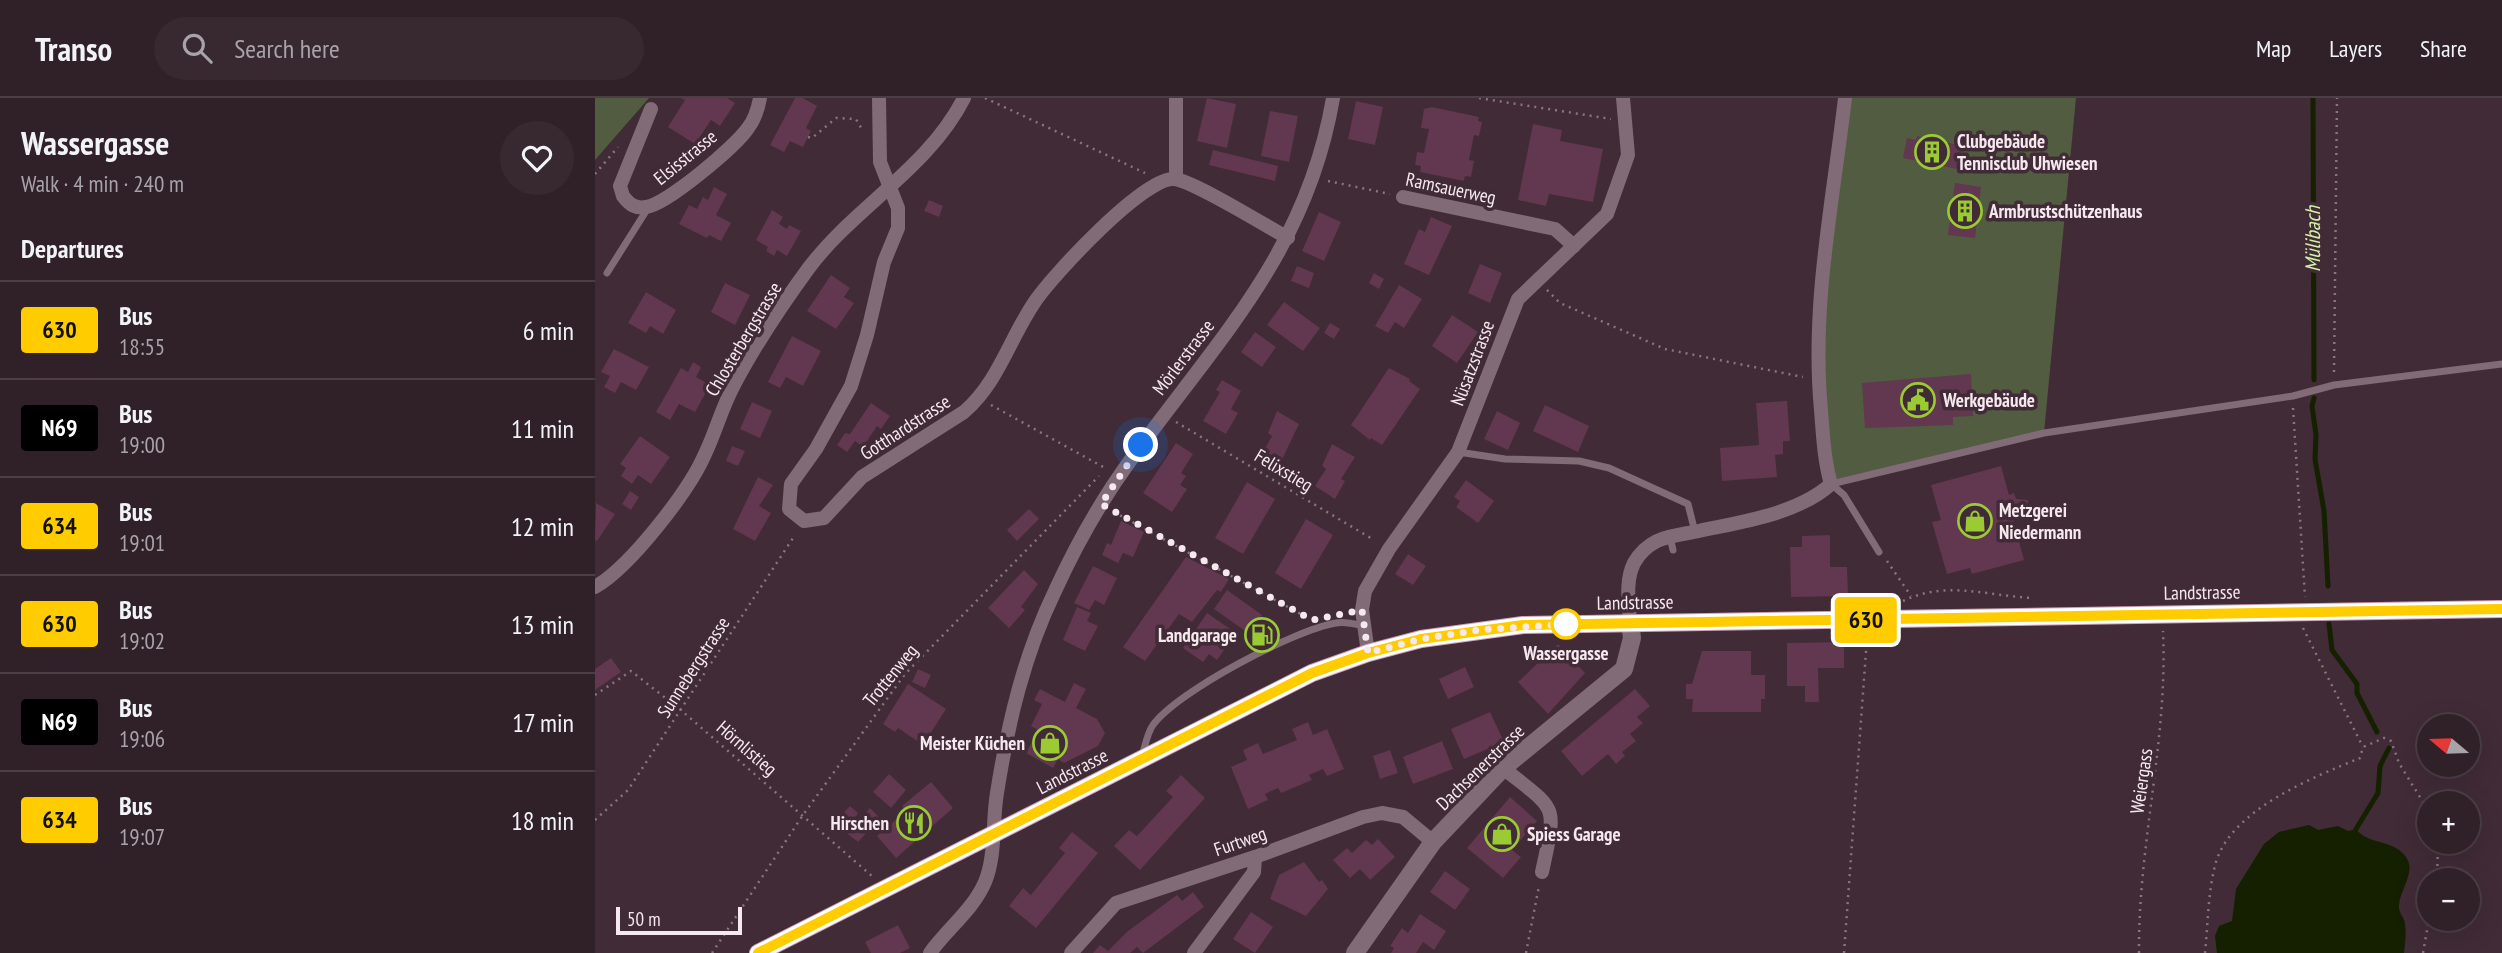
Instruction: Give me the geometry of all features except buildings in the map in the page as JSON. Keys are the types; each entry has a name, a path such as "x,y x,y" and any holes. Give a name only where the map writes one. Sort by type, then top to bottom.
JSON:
{"main road":[{"name":"Landstrasse","path":"758,953 1273,691 1368,653 1421,639 1495,628 1630,622 2502,609"}],"street":[{"name":"Elsisstrasse","path":"651,109 620,186 629,204 648,207 670,197 741,136 757,113 759,98"},
{"path":"804,521 789,509 788,493 840,408 859,364 879,281 898,228 898,208 880,162 879,98"},
{"name":"Chlosterbergstrasse","path":"595,587 609,579 628,560 691,481 705,455 733,386 810,267 842,229 889,188 942,134 964,98"},
{"path":"1176,98 1168,180 1288,238"},
{"name":"Mörlerstrasse","path":"930,953 974,901 984,884 1004,751 1027,659 1054,591 1101,504 1130,460 1263,283 1288,238 1314,178 1333,98"},
{"name":"Nüsatzstrasse","path":"1368,653 1363,626 1365,591 1389,549 1458,452 1518,299 1607,214 1627,155 1623,98"},
{"path":"1630,622 1629,586 1633,566 1647,547 1672,543 1695,531 1783,509 1811,498 1831,484 1824,452 1818,379 1817,318 1845,98"},
{"name":"Gotthardstrasse","path":"804,521 824,519 862,477 979,399 1035,301 1062,267 1137,195 1168,180"},
{"name":"Ramsauerweg","path":"1403,197 1555,229 1574,246"},
{"name":"Dachsenerstrasse","path":"1355,953 1433,842 1503,768 1624,670 1632,638 1630,622"},
{"path":"1503,768 1548,805 1553,821 1542,872"},
{"name":"Furtweg","path":"1070,953 1116,902 1255,857 1363,817 1382,813 1403,817 1433,842"},
{"path":"1194,953 1254,872 1255,857"}],"lane":[{"path":"607,273 648,207"},
{"path":"1831,484 2044,433 2293,396 2334,385 2502,365"},
{"path":"1458,452 1506,459 1579,461 1609,468 1688,504 1695,531"},
{"path":"1831,484 1844,495 1879,552"},
{"path":"1141,760 1152,726 1187,697 1229,669 1302,633 1339,622 1363,626"}],"path":[{"path":"985,98 1168,180"},
{"path":"1479,98 1625,122"},
{"path":"1512,103 1513,98"},
{"path":"2334,385 2337,98"},
{"path":"808,137 812,138 836,118 856,119 880,162"},
{"name":"Ramsauerweg","path":"1314,178 1403,197"},
{"path":"1538,281 1560,303 1665,349 1818,379"},
{"path":"2293,396 2305,577"},
{"path":"992,405 1106,469"},
{"name":"Felixstieg","path":"1164,415 1389,549"},
{"name":"Trottenweg","path":"712,953 803,815 905,674 1120,455 1130,460"},
{"path":"1101,504 1312,620"},
{"name":"Sunnebergstrasse","path":"595,820 628,790 804,521"},
{"path":"1879,552 1912,597 1925,591 1965,589 2045,598"},
{"path":"2293,594 2306,594"},
{"name":"Weiergass","path":"2139,953 2143,877 2161,739 2165,681 2162,614"},
{"path":"1844,953 1862,737 1868,620"},
{"path":"2205,953 2216,862 2227,842 2266,804 2292,787 2360,758 2363,747 2303,627"},
{"name":"Hörnlistieg","path":"595,695 631,671 682,711 875,879"},
{"path":"2363,747 2375,740 2391,741 2399,763 2417,792"},
{"path":"1526,953 1542,872"},
{"path":"2423,953 2427,931"}],"shaded area":[{"path":"595,98 649,98 595,160"},
{"path":"1845,98 2076,98 2044,433 1832,480 1818,382"},
{"path":"2309,825 2318,830 2338,826 2348,831 2356,829 2365,837 2394,847 2406,857 2409,870 2399,907 2406,936 2404,953 2217,953 2215,936 2219,926 2232,921 2236,889 2264,844 2279,832"}],"waterway":[{"name":"Mülibach","path":"2313,98 2314,380"},
{"name":"Mülibach","path":"2314,398 2312,406 2316,435 2315,459 2324,511 2328,586"},
{"name":"Mülibach","path":"2329,624 2332,650 2357,684 2357,693 2377,732"},
{"path":"2356,829 2378,793 2380,766 2389,748"}],"bus line":[{"name":"630","path":"758,953 1273,691 1312,673 1368,653 1421,639 1523,625 2502,609"}],"place":[{"name":"Clubgebäude Tennisclub Uhwiesen","path":"1932,152"},
{"name":"Armbrustschützenhaus","path":"1965,211"},
{"name":"Werkgebäude","path":"1918,400"},
{"name":"Metzgerei Niedermann","path":"1975,521"},
{"name":"Wassergasse","path":"1566,624"},
{"name":"Landgarage","path":"1262,635"},
{"name":"Meister Küchen","path":"1050,743"},
{"name":"Hirschen","path":"914,823"},
{"name":"Spiess Garage","path":"1502,834"}],"route":[{"path":"1141,445 1101,504 1312,620 1362,610 1368,653 1421,639 1479,630 1566,624"}]}
